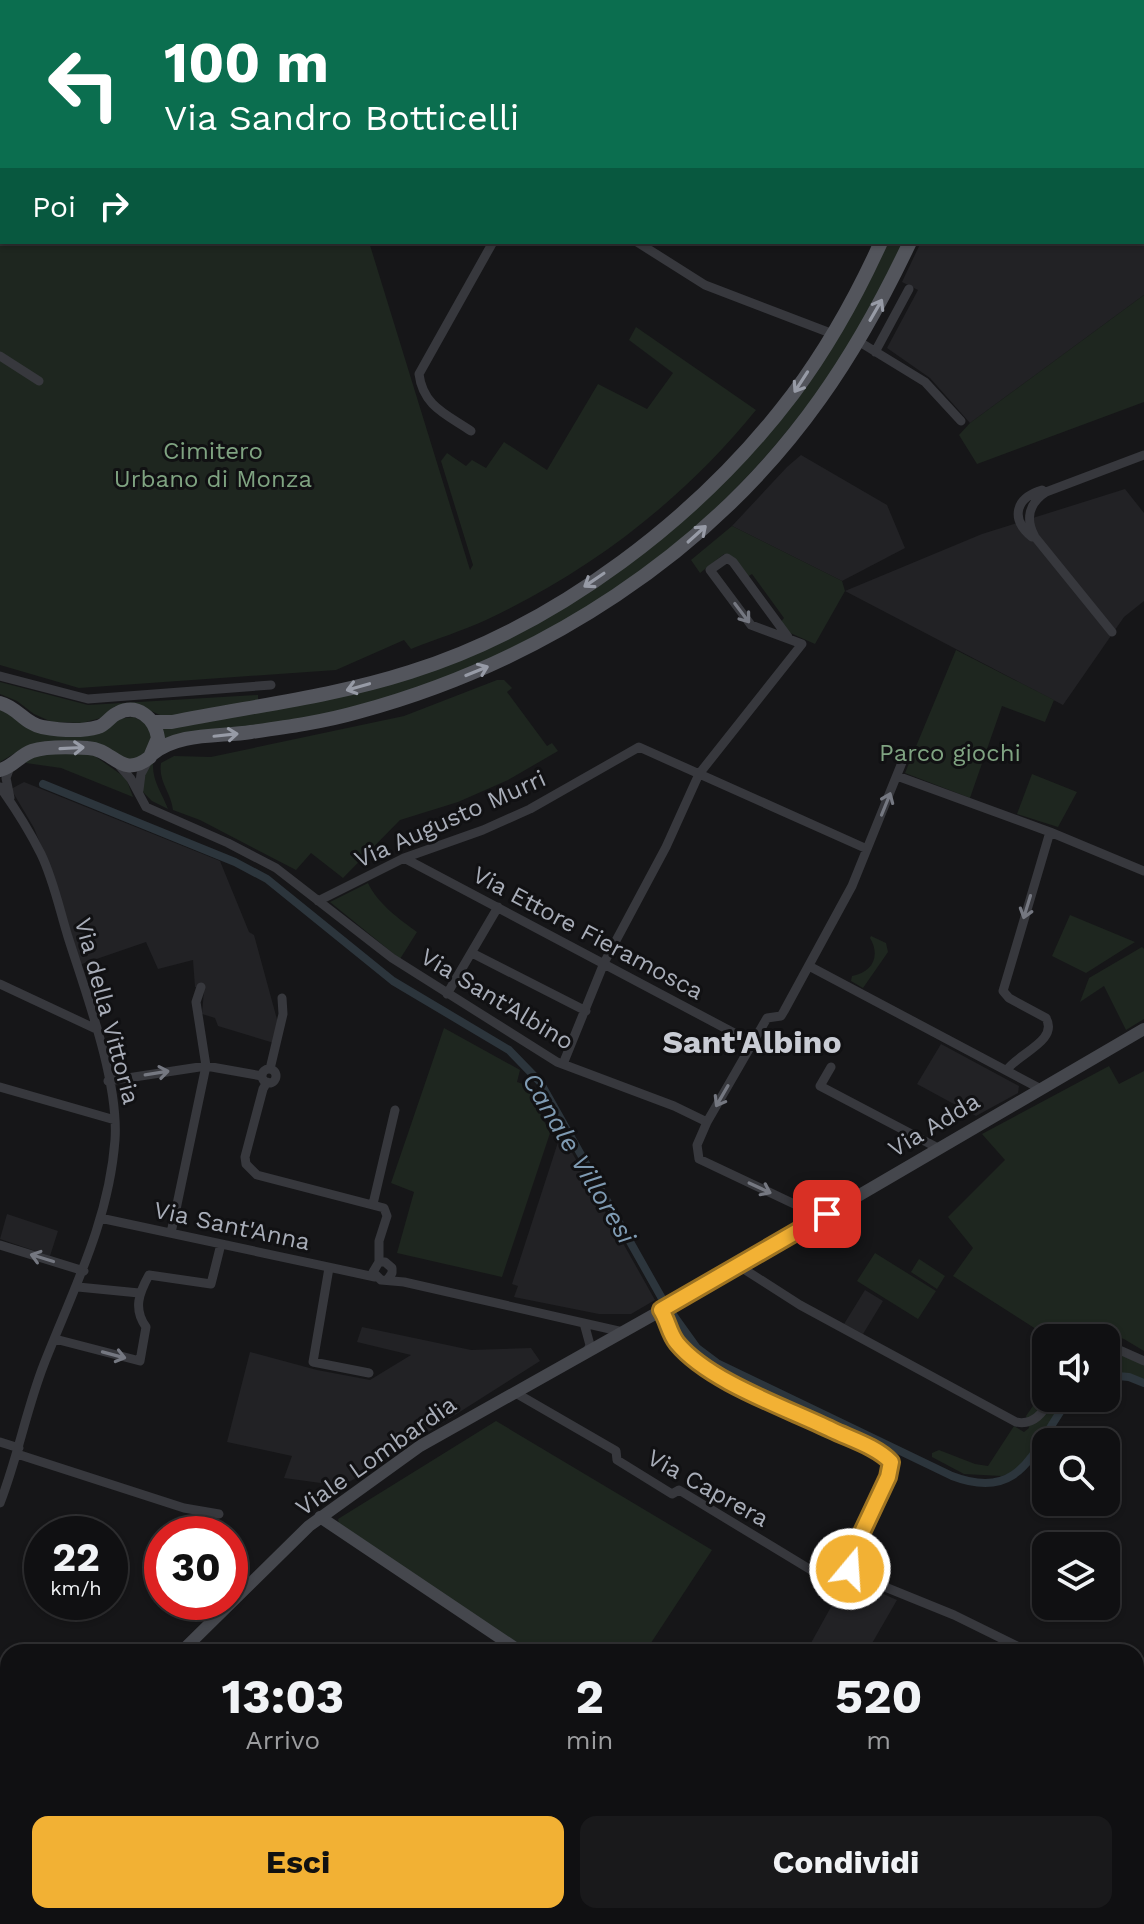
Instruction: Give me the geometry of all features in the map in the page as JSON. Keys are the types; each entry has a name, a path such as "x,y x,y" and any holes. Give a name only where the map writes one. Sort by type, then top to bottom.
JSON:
{"main road":[{"path":"153,722 174,722 344,691 412,672 534,618 630,556 724,472 777,414 833,334 880,244"},
{"path":"5,768 34,750 90,747 115,761 135,765 164,745 180,740 308,724 403,699 491,665 563,628 656,566 727,506 778,451 819,400 858,341 909,244"},
{"path":"0,703 13,708 27,721 40,727 72,730 96,728 118,712 142,712 153,722 158,738 151,755"},
{"name":"Via Adda","path":"623,1332 1144,1029"},
{"name":"Viale Lombardia","path":"189,1644 320,1517 420,1446 623,1332"},
{"path":"320,1517 509,1644"}],"street":[{"path":"471,431 427,400 421,389 419,374 492,244"},
{"path":"640,244 705,285 833,334"},
{"path":"875,352 909,289"},
{"path":"858,341 925,382 961,421"},
{"path":"0,356 39,381"},
{"path":"1112,632 1041,544 1022,527 1019,510 1029,495 1144,455"},
{"path":"563,1064 604,963 666,847 699,774 802,644 751,625 710,570 727,558 733,562 788,637"},
{"path":"0,676 88,699 271,685"},
{"name":"Via Augusto Murri","path":"318,901 404,858 483,830 530,809 639,747 699,774"},
{"path":"139,793 141,774 151,755"},
{"path":"817,1220 809,1211 699,1159 697,1145 767,1018 781,1016 852,886 905,755"},
{"name":"Via Sant'Albino","path":"115,761 128,775 142,803 150,810 276,868 392,958 447,994 563,1064 674,1106 707,1122"},
{"path":"5,768 10,798"},
{"path":"699,774 867,849"},
{"path":"897,776 1050,832 1144,871"},
{"name":"Via della Vittoria","path":"0,787 10,798 41,854 96,1029 115,1120 115,1142 100,1218 78,1287 44,1357 0,1503"},
{"path":"1007,1070 1014,1061 1047,1037 1049,1030 1046,1018 1007,997 1003,989 1050,832"},
{"name":"Via Ettore Fieramosca","path":"404,858 753,1043"},
{"path":"447,994 498,907"},
{"path":"472,953 586,1011"},
{"path":"809,966 1039,1088"},
{"path":"0,984 96,1029"},
{"path":"171,1233 206,1066 196,1002 201,987"},
{"path":"282,998 283,1014 245,1157 246,1164 257,1175 384,1208 387,1214 379,1241 378,1264 390,1275"},
{"path":"108,1081 206,1066 266,1076"},
{"path":"831,1067 820,1086 938,1148"},
{"path":"0,1087 115,1120"},
{"path":"373,1204 395,1110"},
{"name":"Via Sant'Anna","path":"100,1218 355,1273 378,1264 381,1280 390,1275 404,1282 623,1332"},
{"path":"55,1339 140,1361 146,1327 138,1317 139,1293 149,1275 211,1284 221,1244"},
{"path":"0,1245 84,1271"},
{"path":"739,1266 800,1305 1016,1422 1031,1422 1042,1412"},
{"path":"329,1268 313,1362 369,1373"},
{"path":"78,1287 139,1293"},
{"path":"664,1309 671,1335 706,1369 884,1455 891,1462 888,1477 848,1562 850,1569 858,1576 954,1615 1001,1644"},
{"path":"584,1323 590,1345 587,1352"},
{"path":"1120,1350 1144,1361"},
{"name":"Via Caprera","path":"514,1392 616,1451 617,1460 672,1494 679,1490 816,1573 826,1577 850,1569"},
{"path":"0,1442 184,1508 219,1514"}],"shaded area":[{"path":"920,244 1144,244 1144,295 970,423 930,378 887,348 918,290 902,282"},
{"path":"801,455 887,505 905,548 842,581 732,526"},
{"path":"1125,489 1144,513 1144,601 1124,617 1063,705 845,591 982,534"},
{"path":"24,782 220,861 249,932 254,935 278,1023 274,1043 218,1026 215,1018 202,1014 204,990 195,987 193,960 158,969 146,942 79,965 52,873 34,828 11,789"},
{"path":"941,1044 1019,1086 1018,1093 976,1116 917,1084"},
{"path":"561,1133 655,1300 631,1314 599,1314 514,1297 518,1286 512,1284"},
{"path":"7,1214 58,1231 50,1256 0,1239"},
{"path":"865,1290 883,1301 863,1334 844,1324"},
{"path":"362,1327 471,1350 531,1348 540,1361 343,1486 284,1478 292,1456 227,1442 250,1352 370,1380 411,1355 357,1342"},
{"path":"847,1578 897,1600 872,1644 810,1644"}],"green space":[{"name":"Cimitero Urbano di Monza","path":"0,244 370,244 470,570 473,565 441,461 447,453 466,466 472,460 486,468 504,442 547,470 598,384 647,409 673,373 629,340 636,327 756,410 698,474 598,556 525,601 468,628 411,649 404,640 336,670 79,688 0,665"},
{"path":"887,244 904,244 860,327 807,405 747,476 681,539 607,595 527,642 441,680 349,710 257,727 163,739 161,727 344,696 568,602 746,457 870,279"},
{"path":"1144,295 1144,402 977,464 959,435 970,423"},
{"path":"732,526 842,581 845,591 815,644 788,632 780,623 784,618 752,574 747,577 724,554 700,573 691,560"},
{"name":"Parco giochi","path":"956,650 1054,700 1045,722 1002,706 970,798 905,773"},
{"path":"504,680 512,688 507,692 547,746 552,743 558,751 508,780 458,802 400,820 343,878 311,853 296,870 200,820 173,810 163,781 161,763 174,756 211,757 404,716"},
{"path":"0,682 88,705 258,695 258,700 174,717 142,707 82,723 52,722 0,694"},
{"path":"0,705 32,729 134,717 147,724 152,738 143,756 129,761 102,745 88,741 27,746 0,762"},
{"path":"92,754 126,778 133,797 61,768 26,763 26,760 37,755"},
{"path":"149,761 153,763 156,781 168,809 152,801 142,791"},
{"path":"1032,774 1077,792 1058,827 1017,814"},
{"path":"368,883 383,904 417,932 400,959 330,902"},
{"path":"1070,915 1135,942 1086,973 1052,956"},
{"path":"871,936 886,943 888,952 863,988 851,981 852,976 865,971 873,963 875,951"},
{"path":"1142,947 1144,1019 1126,1030 1104,986 1080,1002 1089,978"},
{"path":"444,1028 520,1070 517,1082 526,1085 550,1133 502,1277 397,1253 414,1192 391,1183"},
{"path":"1109,1066 1119,1084 1144,1071 1144,1351 1120,1338 1120,1324 1032,1324 1032,1326 953,1276 973,1248 948,1217 1005,1160 982,1134"},
{"path":"875,1253 936,1291 918,1319 857,1281"},
{"path":"919,1259 945,1276 937,1289 911,1272"},
{"path":"1120,1355 1144,1364 1144,1379 1120,1374"},
{"path":"1032,1407 1032,1412 1058,1412 1047,1428 1032,1428 1032,1450 1014,1472 1002,1476 964,1474 932,1457 932,1453 939,1450 988,1466 1014,1426 1024,1432 1029,1428 1026,1416"},
{"path":"496,1421 712,1550 650,1644 517,1644 340,1528 338,1519"}],"waterway":[{"name":"Canale Villoresi","path":"43,784 235,862 267,879 393,981 509,1050 540,1082 664,1302 697,1348 717,1363 952,1476 977,1483 996,1482 1012,1476 1025,1465 1061,1412"},
{"name":"Canale Villoresi","path":"1120,1376 1144,1383"}],"district":[{"name":"Sant'Albino","path":"752,1042"}],"route":[{"path":"827,1214 661,1310 671,1335 706,1369 884,1455 891,1462 888,1477 848,1562 850,1569"}]}
